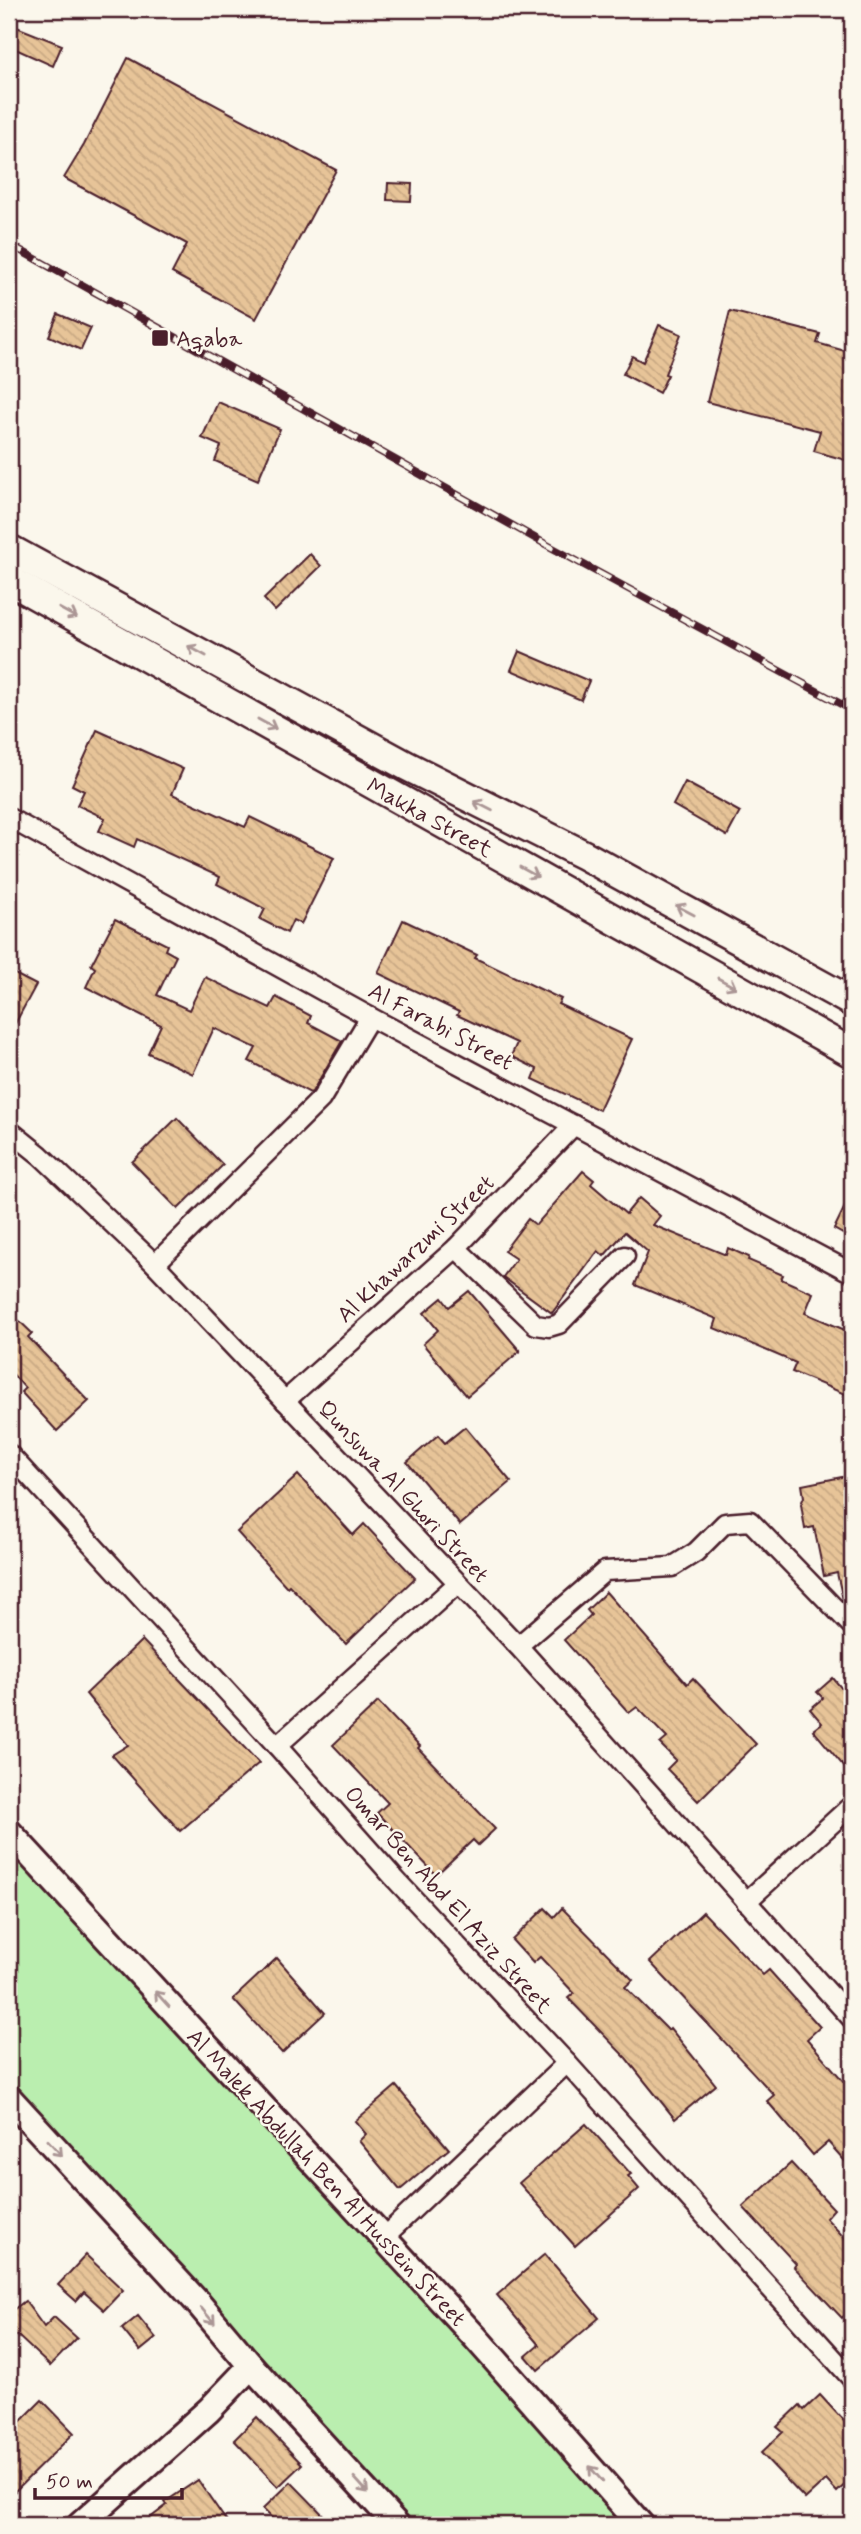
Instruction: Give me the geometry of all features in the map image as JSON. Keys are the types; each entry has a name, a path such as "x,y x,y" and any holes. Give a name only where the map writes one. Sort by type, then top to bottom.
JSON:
{"main road":[{"name":"Makka Street","path":"9,549 407,766 584,855 852,1002"},
{"name":"Makka Street","path":"9,580 852,1053"},
{"name":"Al Malek Abdullah Ben Al Hussein Street","path":"9,1832 475,2337 641,2525"},
{"path":"9,2098 397,2525"},
{"path":"80,2525 209,2410 251,2366"}],"street":[{"name":"Al Farabi Street","path":"9,818 370,1017 852,1273"},
{"path":"155,1264 321,1099 370,1017"},
{"name":"Al Khawarzmi Street","path":"285,1401 456,1248 575,1125"},
{"name":"Qunsuwa Al Ghori Street","path":"9,1130 40,1155 155,1264 285,1401 517,1646 852,2019"},
{"path":"456,1248 536,1325 549,1327 559,1324 625,1256"},
{"name":"Omar Ben Abd El Aziz Street","path":"9,1454 852,2378"},
{"path":"517,1646 605,1571 672,1567 696,1552 725,1523 737,1521 750,1521 852,1626"},
{"path":"277,1746 457,1584"},
{"path":"746,1902 852,1805"},
{"path":"383,2238 567,2063"}],"green space":[{"path":"9,1843 377,2242 628,2525 409,2525 250,2354 9,2083"}],"building":[{"path":"9,24 62,45 53,66 9,46"},
{"path":"128,58 336,170 256,319 172,273 187,244 64,178 84,145"},
{"path":"388,183 412,184 411,201 387,200"},
{"path":"730,311 820,334 817,343 852,353 852,462 814,451 820,431 707,402"},
{"path":"58,314 91,328 81,350 49,336"},
{"path":"659,325 681,334 665,374 668,375 659,393 623,374 632,356 643,362"},
{"path":"218,402 280,429 258,480 215,461 221,446 202,438"},
{"path":"310,554 321,566 275,611 264,599"},
{"path":"519,651 589,681 581,700 511,670"},
{"path":"97,730 183,769 172,794 245,827 250,817 334,858 301,924 293,920 287,933 260,919 265,909 217,884 220,877 137,839 134,847 99,831 105,818 77,805 84,791 72,785"},
{"path":"685,782 740,812 727,836 673,805"},
{"path":"115,919 167,945 165,950 176,956 157,995 189,1010 205,977 270,1008 276,997 311,1016 308,1023 342,1041 312,1092 249,1061 256,1048 214,1028 193,1074 148,1053 161,1025 86,987 95,968 91,965"},
{"path":"403,920 561,999 558,1004 632,1039 599,1110 533,1079 537,1069 511,1056 517,1043 378,973"},
{"path":"9,971 36,985 9,1035"},
{"path":"177,1118 223,1165 178,1209 132,1162"},
{"path":"583,1171 594,1180 591,1184 626,1214 639,1198 660,1216 653,1225 726,1255 728,1248 783,1275 781,1279 813,1293 805,1313 852,1333 852,1397 792,1372 796,1363 714,1328 717,1319 635,1285 648,1252 625,1232 604,1256 598,1251 552,1313 503,1277 516,1259 504,1251 528,1219 536,1225"},
{"path":"852,1192 852,1239 834,1229"},
{"path":"469,1291 520,1351 467,1396 423,1344 438,1330 424,1313 442,1298 449,1307"},
{"path":"9,1311 32,1333 28,1337 89,1401 57,1431 21,1392 25,1388 9,1370"},
{"path":"465,1427 511,1482 460,1525 407,1462 438,1435 445,1443"},
{"path":"298,1475 353,1535 364,1524 415,1578 346,1644 289,1585 287,1587 237,1532"},
{"path":"852,1475 852,1610 843,1600 837,1573 824,1576 814,1527 805,1529 801,1504 804,1497 802,1485"},
{"path":"606,1592 687,1684 693,1678 756,1744 698,1801 667,1769 676,1760 660,1744 667,1738 637,1707 629,1713 564,1640 591,1615 587,1610"},
{"path":"142,1640 259,1763 180,1831 112,1755 128,1745 86,1694"},
{"path":"833,1678 852,1701 852,1776 813,1730 822,1723 810,1709 823,1698 817,1692"},
{"path":"378,1702 495,1829 478,1845 473,1840 436,1875 377,1813 388,1803 333,1745"},
{"path":"545,1908 554,1917 562,1908 633,1980 625,1987 668,2030 670,2028 716,2085 675,2119 626,2058 568,1998 574,1993 540,1957 533,1963 512,1940"},
{"path":"703,1912 763,1975 769,1970 820,2027 807,2039 852,2091 852,2169 828,2142 813,2155 767,2101 774,2095 650,1962"},
{"path":"277,1958 325,2013 282,2053 233,1999"},
{"path":"396,2086 449,2149 400,2190 359,2141 366,2134 355,2121"},
{"path":"586,2124 631,2174 628,2176 639,2189 575,2246 519,2183"},
{"path":"791,2163 834,2209 826,2218 852,2246 852,2307 842,2318 743,2207"},
{"path":"545,2254 599,2318 538,2370 526,2356 539,2345 497,2295"},
{"path":"86,2255 123,2290 104,2310 84,2292 76,2301 58,2285"},
{"path":"25,2301 44,2327 54,2317 77,2338 50,2366 17,2335 9,2342 9,2313"},
{"path":"138,2316 156,2338 140,2351 122,2329"},
{"path":"820,2395 852,2430 852,2478 837,2492 826,2480 805,2499 761,2453 783,2432 777,2427 800,2405 804,2410"},
{"path":"42,2400 74,2433 9,2497 9,2412 19,2423"},
{"path":"257,2417 302,2464 278,2487 234,2440"},
{"path":"198,2480 229,2525 141,2525 167,2505 165,2502"},
{"path":"291,2482 333,2525 279,2525 263,2509"}],"railway":[{"path":"9,244 549,546 852,710"}],"place":[{"name":"Aqaba","path":"160,338"}]}
